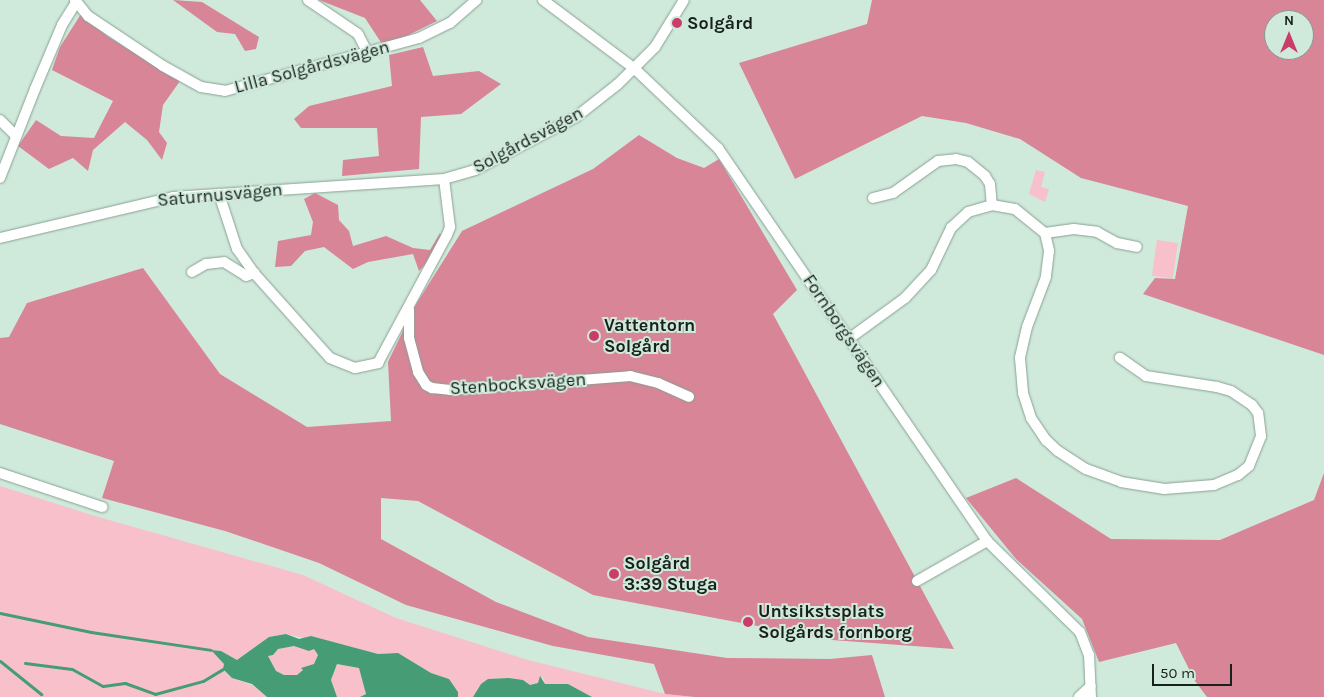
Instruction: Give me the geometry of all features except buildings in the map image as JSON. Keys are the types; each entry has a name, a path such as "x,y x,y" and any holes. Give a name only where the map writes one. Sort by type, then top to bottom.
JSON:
{"street":[{"path":"308,0 358,34 367,52"},
{"name":"Lilla Solgårdsvägen","path":"76,1 107,30 193,83 211,91 261,83 419,38 444,27 476,0"},
{"name":"Fornborgsvägen","path":"544,0 635,69 718,148 850,338 987,541 1080,632 1089,655 1091,697"},
{"name":"Solgårdsvägen","path":"444,179 497,160 576,117 635,69 655,47 684,0"},
{"path":"0,178 62,25 76,1"},
{"path":"0,120 16,136"},
{"path":"873,198 893,193 938,161 956,159 968,162 985,176 990,184 992,205"},
{"name":"Saturnusvägen","path":"0,238 143,202 219,194 444,179"},
{"name":"Stenbocksvägen","path":"219,194 237,249 254,272 318,347 330,358 354,368 378,363 450,227 444,179"},
{"path":"850,338 905,298 931,270 951,228 968,212 992,205 1024,213 1044,233 1048,250 1046,277 1027,327 1020,358 1022,393 1031,418 1046,440 1058,451 1086,469 1121,482 1164,489 1214,485 1238,475 1249,466 1261,436 1258,413 1252,405 1231,391 1218,387 1146,376 1120,358"},
{"path":"1044,233 1074,229 1086,230 1137,247"},
{"path":"192,272 206,264 224,262 246,276 254,272"},
{"name":"Stenbocksvägen","path":"409,306 409,338 418,372 426,385 432,388 450,390 630,376 658,383 689,397"},
{"path":"0,473 102,507"},
{"path":"917,581 987,541"},
{"path":"1079,697 1091,686"}],"shaded area":[{"path":"173,0 202,2 259,37 256,49 245,51 235,34 217,32"},
{"path":"319,0 420,0 437,21 384,47 365,18"},
{"path":"872,0 1324,0 1324,355 1143,294 1155,278 1175,279 1188,206 1081,178 1020,139 966,123 922,116 795,179 739,63 867,24"},
{"path":"81,14 107,36 180,81 163,105 159,132 167,143 162,160 147,140 125,122 93,150 88,171 73,158 49,169 18,146 36,120 61,136 94,138 113,101 52,70 60,47"},
{"path":"423,47 433,76 479,71 501,84 461,114 421,117 419,169 342,176 343,160 379,156 377,128 301,128 294,119 309,106 392,86 389,55"},
{"path":"639,135 677,158 704,168 719,159 797,290 773,314 954,649 832,640 593,595 418,501 381,498 381,539 496,602 588,637 727,658 830,659 872,655 885,697 695,697 665,694 654,664 553,646 406,605 319,563 225,531 102,498 114,461 0,424 0,338 9,337 27,303 143,268 220,374 307,427 391,421 388,362 415,306 462,231 593,169"},
{"path":"1036,170 1045,172 1041,187 1049,189 1045,202 1029,194"},
{"path":"315,193 338,205 339,220 349,231 353,246 386,236 413,248 430,250 440,233 441,236 431,258 419,271 413,254 368,262 353,269 324,247 305,251 291,266 275,267 278,241 311,235 313,222 304,199"},
{"path":"1157,240 1178,243 1173,279 1152,276"},
{"path":"1324,473 1324,697 1207,697 1195,681 1176,643 1099,662 1082,619 1016,559 966,498 1016,478 1111,539 1220,540 1314,500"},
{"path":"0,486 95,516 303,575 396,618 528,660 665,694 695,697 592,697 568,684 545,684 543,677 538,683 530,685 523,680 509,678 488,679 473,697 458,697 458,692 449,679 431,673 398,653 378,654 286,634 269,637 237,660 221,651 212,650 224,664 223,670 232,678 252,685 267,697 0,697"},
{"path":"286,634 299,639 311,636 378,654 398,653 431,673 449,679 458,692 458,697 360,697 366,694 359,668 337,664 331,680 337,697 267,697 252,684 232,678 223,669 224,664 211,650 221,651 237,660 269,637","holes":["294,646 309,651 314,649 318,655 314,664 301,668 303,670 297,675 284,675 276,671 268,656 273,655 278,649"]},
{"path":"294,646 314,649 318,654 314,664 297,675 285,675 276,671 268,656 278,649"},
{"path":"337,664 359,668 366,688 364,697 337,697 331,680"},
{"path":"540,676 545,684 568,684 592,697 473,697 481,684 488,679 509,678 523,680 530,685 538,683"}],"waterway":[{"path":"0,613 91,632 211,650"},
{"path":"0,661 41,694"},
{"path":"25,663 72,669 103,686 125,683 155,694 203,681 223,669"}],"place":[{"name":"Solgård","path":"677,23"},
{"name":"Vattentorn Solgård","path":"594,336"},
{"name":"Solgård 3:39 Stuga","path":"614,574"},
{"name":"Untsikstsplats Solgårds fornborg","path":"748,622"}]}
